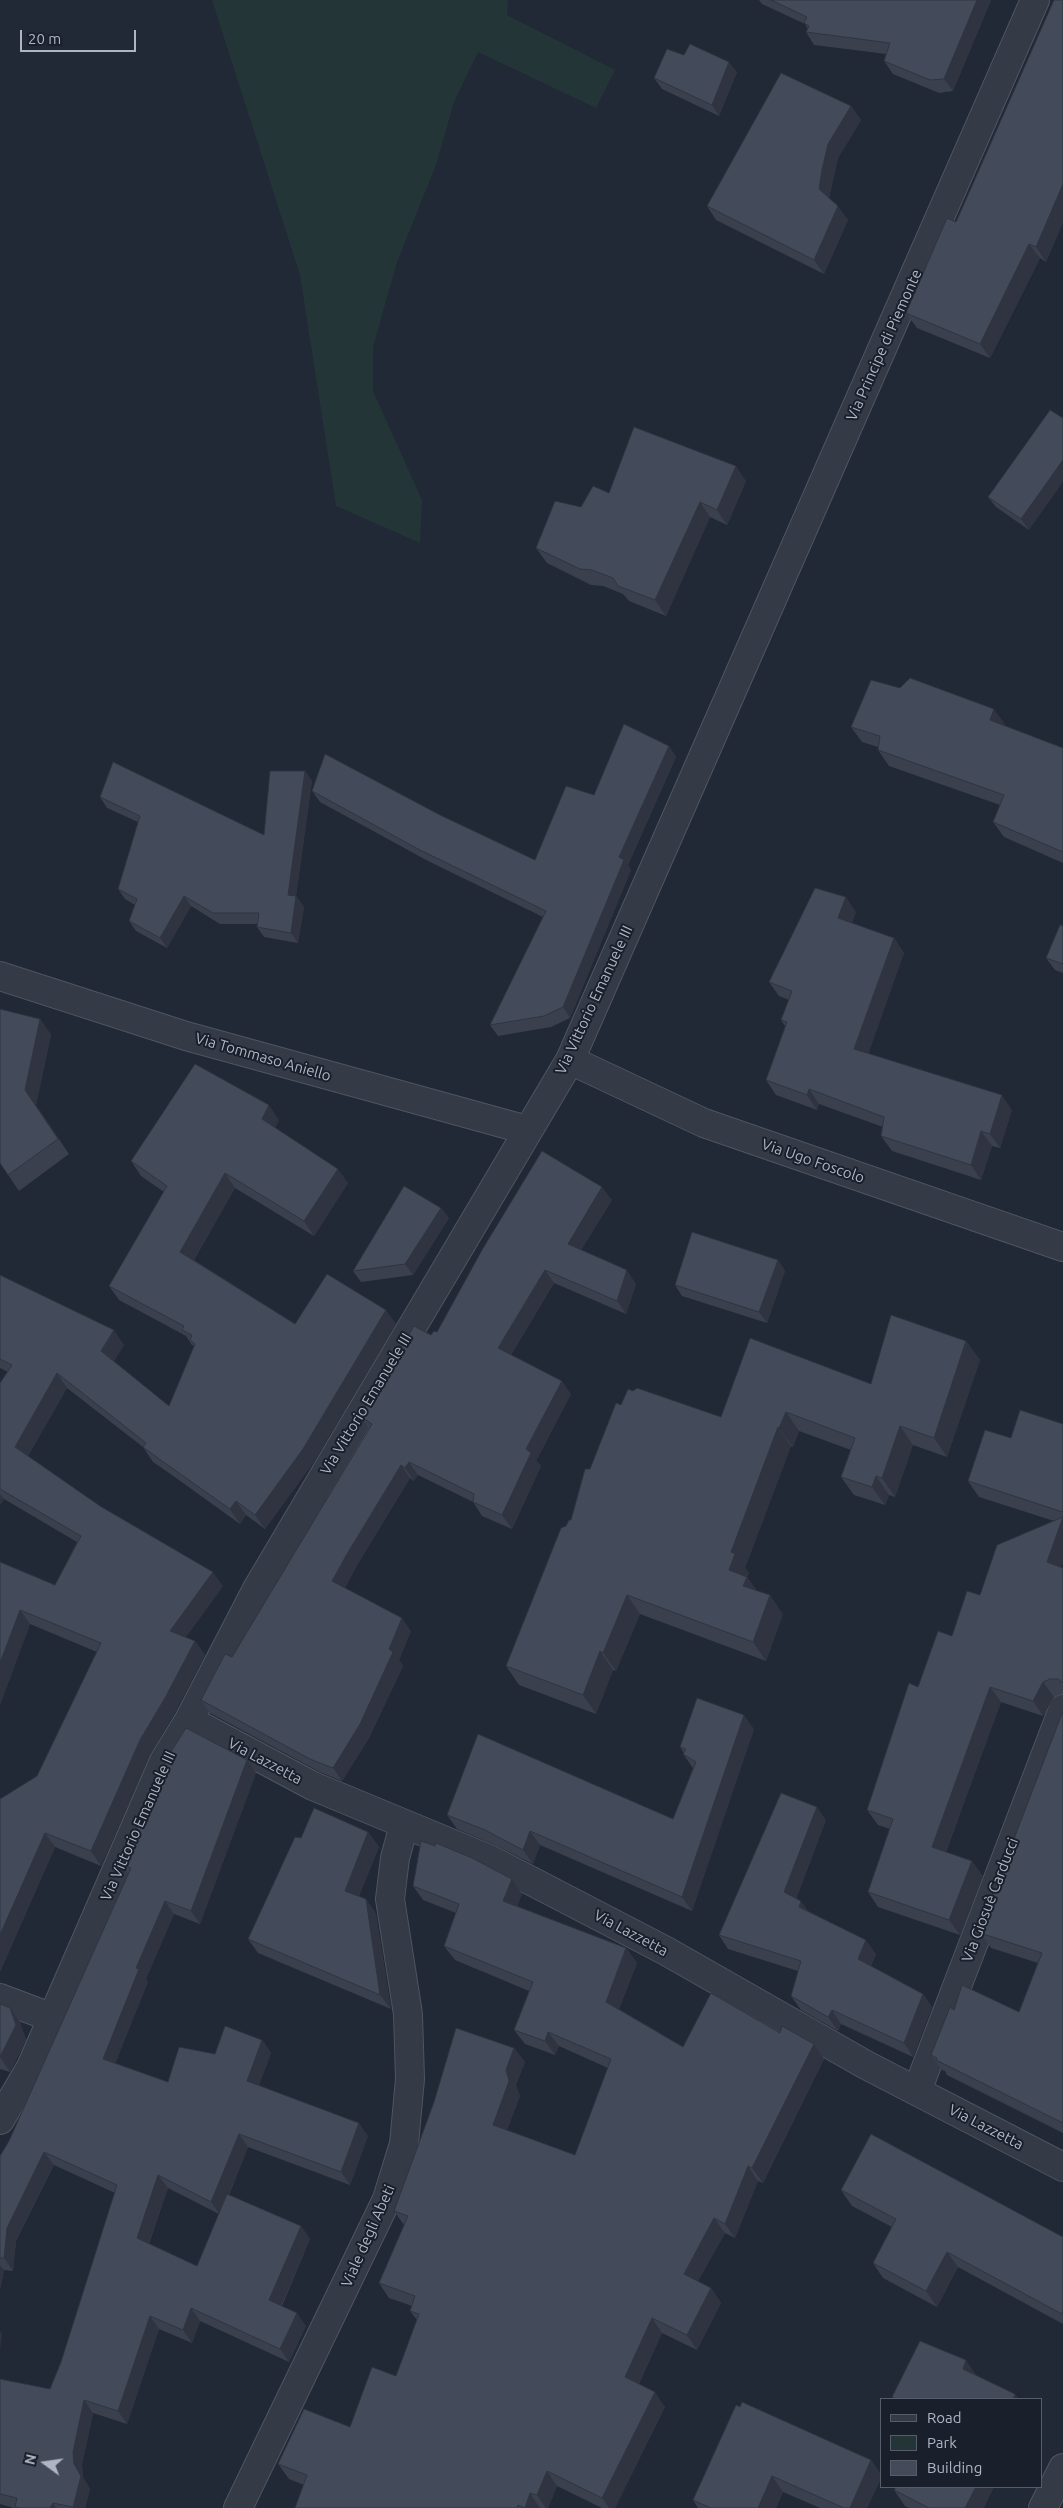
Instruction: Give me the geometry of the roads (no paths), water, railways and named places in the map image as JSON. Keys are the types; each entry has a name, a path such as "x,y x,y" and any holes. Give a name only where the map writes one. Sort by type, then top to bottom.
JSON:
{"street":[{"name":"Via Principe di Piemonte","path":"732,690 1035,0"},
{"name":"Via Vittorio Emanuele III","path":"0,2120 32,2068 164,1761 189,1720 257,1589 570,1060 732,690"},
{"name":"Via Tommaso Aniello","path":"0,976 186,1036 528,1130"},
{"name":"Via Ugo Foscolo","path":"570,1060 704,1123 1063,1247"},
{"name":"Via Giosuè Carducci","path":"917,2091 1063,1709"},
{"name":"Via Lazzetta","path":"189,1720 313,1786 506,1868 666,1951 866,2066 1063,2167"},
{"name":"Viale degli Abeti","path":"238,2508 387,2198 404,2144 410,2079 408,2014 390,1898 395,1858 404,1825"},
{"path":"0,1998 53,2018"},
{"path":"1043,2508 1063,2468"}]}
